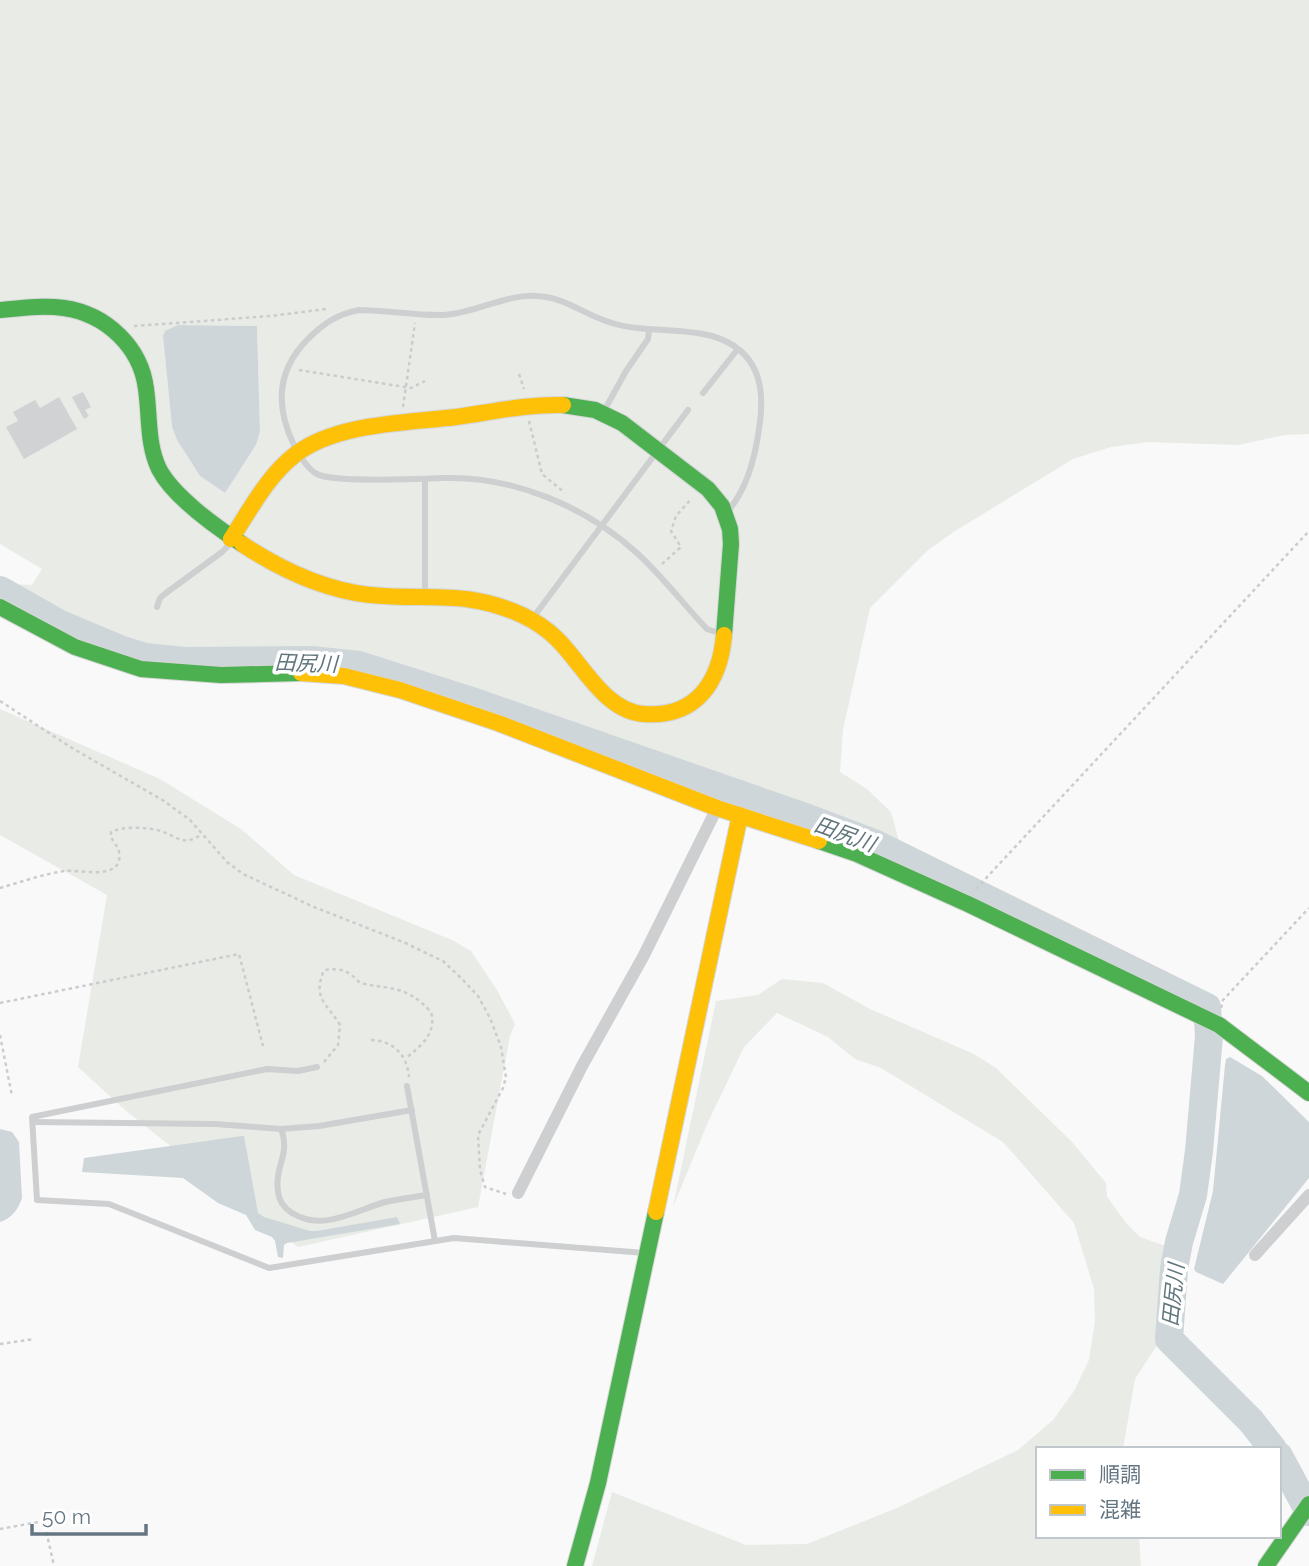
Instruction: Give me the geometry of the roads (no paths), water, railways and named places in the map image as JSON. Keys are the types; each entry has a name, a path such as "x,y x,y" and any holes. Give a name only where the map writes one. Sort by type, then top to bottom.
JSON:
{"street":[{"path":"0,310 46,306 73,309 93,315 115,330 133,350 143,372 152,442 159,469 176,491 233,539 276,566 337,590 371,595 470,598 531,620 561,645 622,708 639,715 675,710 695,702 709,689 722,657 731,543 729,520 723,503 705,486 603,413 579,407 526,405 340,435 307,447 268,484 233,539"},
{"path":"0,607 75,647 141,669 221,675 313,673 344,676 400,690 498,723 717,808 857,854 968,904 1070,956 1219,1025 1309,1093"},
{"path":"518,1194 582,1066 643,957 717,808"},
{"path":"575,1566 598,1483 740,815"},
{"path":"1255,1255 1309,1195"},
{"path":"1266,1566 1309,1504"}],"lane":[{"path":"724,635 707,629 639,555 602,525 540,495 486,480 328,477 316,473 299,453 282,414 283,384 287,369 298,348 320,326 354,311 445,315 520,296 536,295 562,301 610,323 649,331 713,337 747,358 758,375 763,390 761,420 743,489 726,512"},
{"path":"603,413 626,371 648,339 649,331"},
{"path":"703,393 737,350"},
{"path":"531,620 688,410"},
{"path":"425,479 425,596"},
{"path":"157,607 160,598 222,552 233,539"},
{"path":"317,1067 299,1071 267,1069 33,1117 37,1200 109,1204 269,1268 454,1238 646,1253"},
{"path":"408,1086 435,1241"},
{"path":"33,1122 215,1124 281,1129 319,1126 412,1110"},
{"path":"281,1129 286,1150 278,1175 278,1192 287,1209 306,1219 332,1220 385,1202 427,1195"}],"waterway":[{"name":"田尻川","path":"0,590 60,624 145,657 184,661 311,660 359,665 472,701 874,843 1207,1007 1209,1036 1199,1151 1193,1195 1174,1269 1169,1339 1251,1421 1271,1447"},
{"name":"田尻川","path":"1281,1460 1309,1512"}]}
